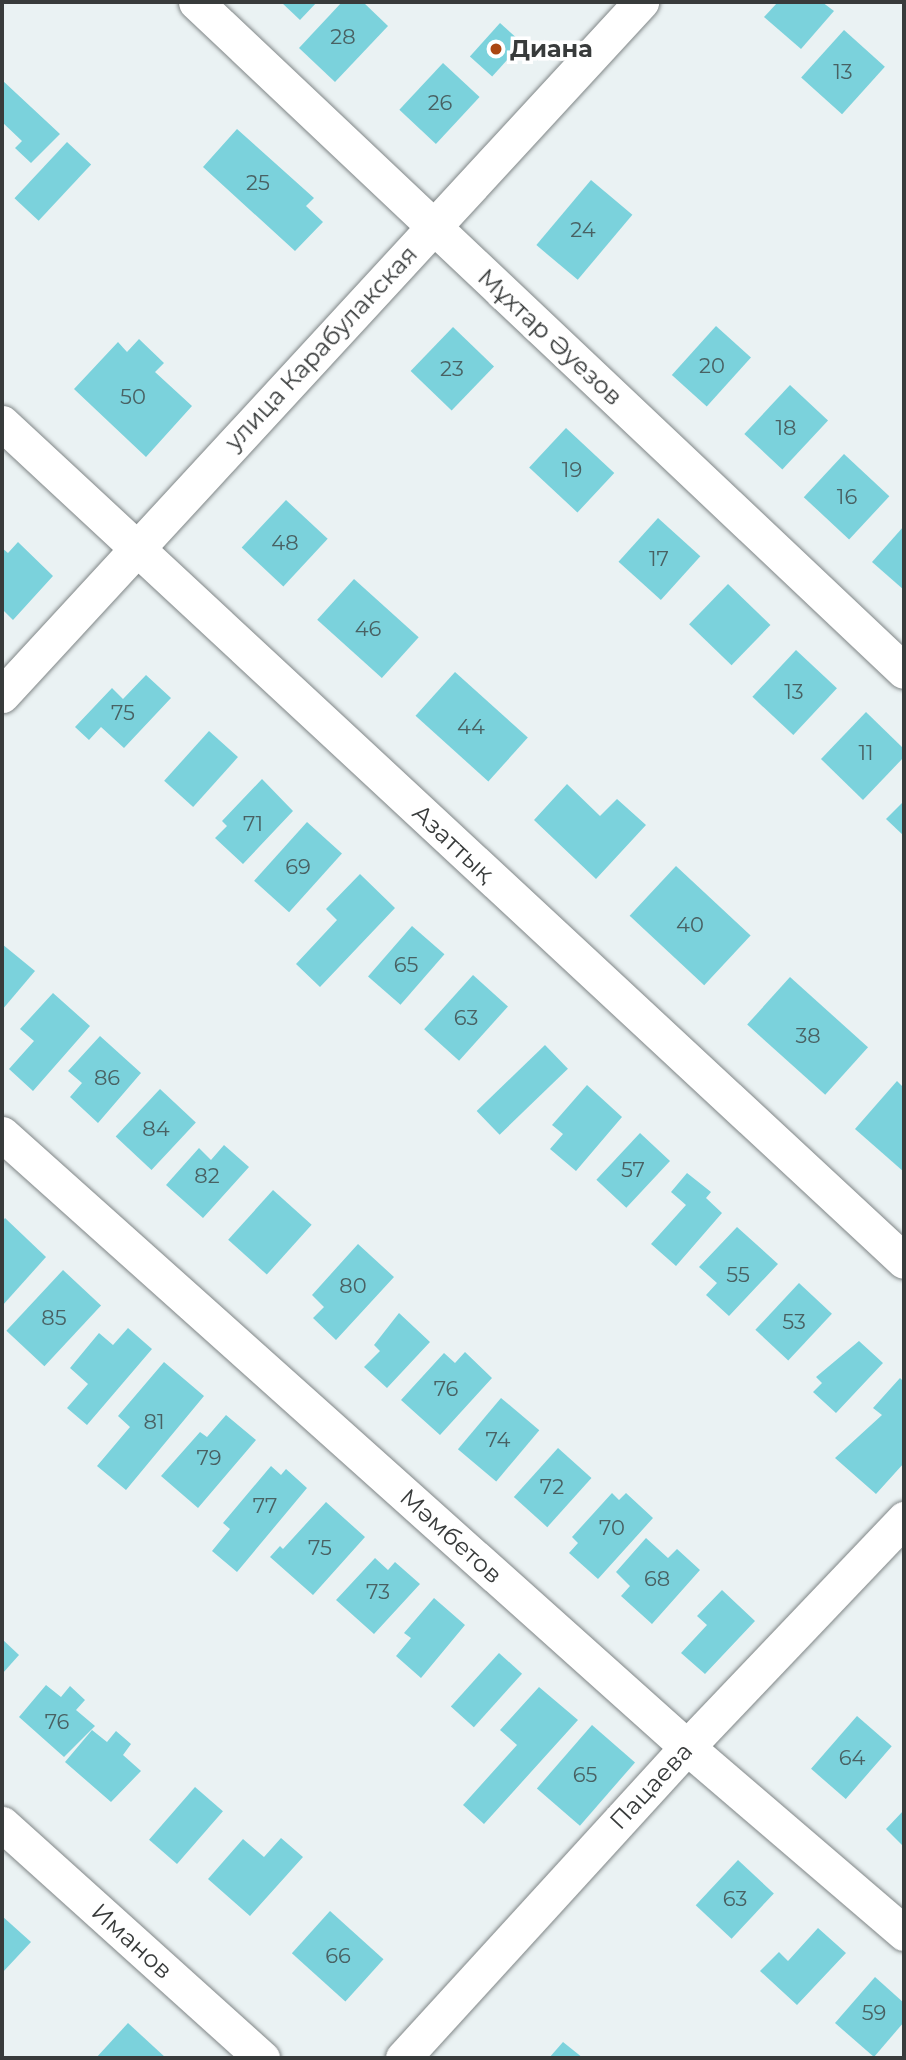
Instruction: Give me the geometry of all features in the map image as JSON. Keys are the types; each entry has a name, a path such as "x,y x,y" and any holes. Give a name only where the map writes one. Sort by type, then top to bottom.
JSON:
{"street":[{"name":"Мұхтар Әуезов","path":"196,2 904,671"},
{"name":"улица Карабулакская","path":"2,695 641,2"},
{"name":"Азаттық","path":"2,423 904,1261"},
{"name":"Мәмбетов","path":"2,1134 687,1747 904,1934"},
{"name":"Пацаева","path":"403,2058 687,1747 904,1519"},
{"name":"Иманов","path":"2,1824 262,2058"}],"building":[{"path":"281,2 317,2 300,20"},
{"path":"342,2 363,2 388,26 335,82 299,48"},
{"path":"778,2 822,2 834,11 801,49 764,17"},
{"name":"Диана","path":"500,23 522,43 492,77 470,56"},
{"path":"844,30 885,67 842,114 801,78"},
{"path":"443,63 480,97 436,144 399,110"},
{"path":"2,80 60,134 31,163 15,148 22,141 2,122"},
{"path":"237,129 314,198 306,206 323,222 295,251 203,167"},
{"path":"67,142 91,165 39,221 14,198"},
{"path":"591,180 632,215 578,280 536,245"},
{"path":"716,326 751,357 707,406 672,375"},
{"path":"453,327 494,367 452,410 411,371"},
{"path":"139,339 164,363 155,372 192,406 146,457 74,389 118,342 127,352"},
{"path":"790,385 828,420 782,469 744,434"},
{"path":"566,428 614,473 577,513 529,467"},
{"path":"844,454 889,496 849,539 804,497"},
{"path":"286,500 328,539 283,586 242,548"},
{"path":"658,518 700,556 661,600 619,562"},
{"path":"904,526 904,590 872,562"},
{"path":"18,542 53,576 13,620 2,609 2,548 8,553"},
{"path":"354,579 419,637 382,678 317,620"},
{"path":"728,584 770,625 732,665 689,624"},
{"path":"796,650 837,688 793,735 752,697"},
{"path":"455,672 528,738 488,781 416,716"},
{"path":"146,675 171,698 124,748 101,727 89,740 75,727 112,688 123,699"},
{"path":"866,712 904,749 904,757 863,800 821,759"},
{"path":"209,731 238,757 193,807 164,781"},
{"path":"262,779 293,811 243,864 215,838 227,826 222,821"},
{"path":"567,784 600,816 617,799 646,825 596,879 534,820"},
{"path":"904,801 904,836 886,819"},
{"path":"307,822 342,853 289,912 254,881"},
{"path":"676,866 751,936 704,985 630,916"},
{"path":"360,874 395,908 320,987 296,964 337,920 326,909"},
{"path":"412,926 444,954 400,1005 368,977"},
{"path":"2,944 35,971 2,1010"},
{"path":"473,975 508,1006 459,1061 424,1029"},
{"path":"790,977 868,1047 825,1095 747,1025"},
{"path":"53,993 90,1026 33,1091 9,1069 34,1041 20,1029"},
{"path":"100,1036 141,1073 98,1123 70,1097 82,1083 68,1071"},
{"path":"545,1045 568,1069 500,1135 477,1111"},
{"path":"897,1081 904,1088 904,1172 855,1129"},
{"path":"587,1085 622,1117 576,1171 550,1149 563,1134 552,1125"},
{"path":"160,1089 196,1122 152,1170 116,1137"},
{"path":"640,1133 670,1161 626,1208 596,1180"},
{"path":"224,1145 249,1167 203,1218 166,1185 199,1148 211,1160"},
{"path":"687,1173 711,1192 706,1198 722,1213 676,1266 651,1244 686,1205 671,1192"},
{"path":"273,1190 312,1225 267,1275 228,1240"},
{"path":"5,1218 46,1257 2,1306 2,1222"},
{"path":"737,1227 778,1264 729,1316 706,1295 717,1283 699,1267"},
{"path":"358,1244 394,1277 336,1340 313,1318 324,1307 312,1295"},
{"path":"63,1270 101,1305 44,1366 6,1331"},
{"path":"799,1283 832,1314 788,1360 755,1330"},
{"path":"399,1313 430,1342 387,1388 364,1367 380,1351 374,1345"},
{"path":"128,1328 152,1349 87,1425 67,1408 88,1384 70,1368 99,1333 113,1345"},
{"path":"859,1341 883,1363 836,1413 813,1392 822,1383 816,1377"},
{"path":"465,1352 492,1378 440,1435 401,1400 444,1353 455,1363"},
{"path":"164,1362 204,1396 126,1490 97,1466 130,1427 118,1416"},
{"path":"900,1378 904,1382 904,1463 876,1494 835,1458 882,1415 873,1408"},
{"path":"501,1398 539,1430 496,1481 458,1449"},
{"path":"226,1415 256,1440 198,1508 161,1476 200,1432 207,1437"},
{"path":"558,1448 591,1478 547,1527 514,1497"},
{"path":"271,1466 281,1475 286,1469 307,1488 237,1572 212,1551 230,1529 223,1523"},
{"path":"612,1493 619,1500 626,1493 653,1518 598,1579 569,1553 578,1543 572,1537"},
{"path":"326,1502 365,1537 313,1595 270,1557 280,1546 283,1549"},
{"path":"646,1538 668,1558 677,1549 700,1570 652,1624 621,1596 630,1586 616,1572"},
{"path":"375,1558 388,1570 395,1562 420,1584 374,1634 336,1600"},
{"path":"722,1590 755,1621 705,1674 681,1653 707,1625 697,1616"},
{"path":"434,1598 465,1625 421,1678 396,1656 411,1638 404,1633"},
{"path":"2,1639 19,1655 2,1674"},
{"path":"499,1653 522,1674 474,1727 451,1707"},
{"path":"46,1685 61,1697 70,1686 85,1700 76,1710 95,1726 64,1757 19,1717"},
{"path":"539,1687 578,1720 484,1824 463,1805 517,1745 500,1730"},
{"path":"857,1716 892,1746 846,1799 811,1769"},
{"path":"592,1725 635,1762 580,1826 537,1788"},
{"path":"92,1730 107,1742 116,1731 131,1744 123,1755 141,1771 111,1802 65,1762"},
{"path":"195,1787 223,1811 177,1864 149,1840"},
{"path":"904,1810 904,1847 886,1829"},
{"path":"281,1838 303,1857 250,1916 208,1879 243,1839 264,1857"},
{"path":"738,1860 774,1893 732,1939 696,1905"},
{"path":"330,1911 384,1959 345,2002 292,1953"},
{"path":"2,1916 31,1942 2,1973"},
{"path":"818,1928 846,1953 797,2005 760,1971 779,1952 788,1961"},
{"path":"875,1977 904,2003 904,2022 874,2057 835,2023"},
{"path":"128,2023 166,2058 96,2058"},
{"path":"563,2042 583,2058 549,2058"}],"place":[{"name":"Диана","path":"496,49"}]}
